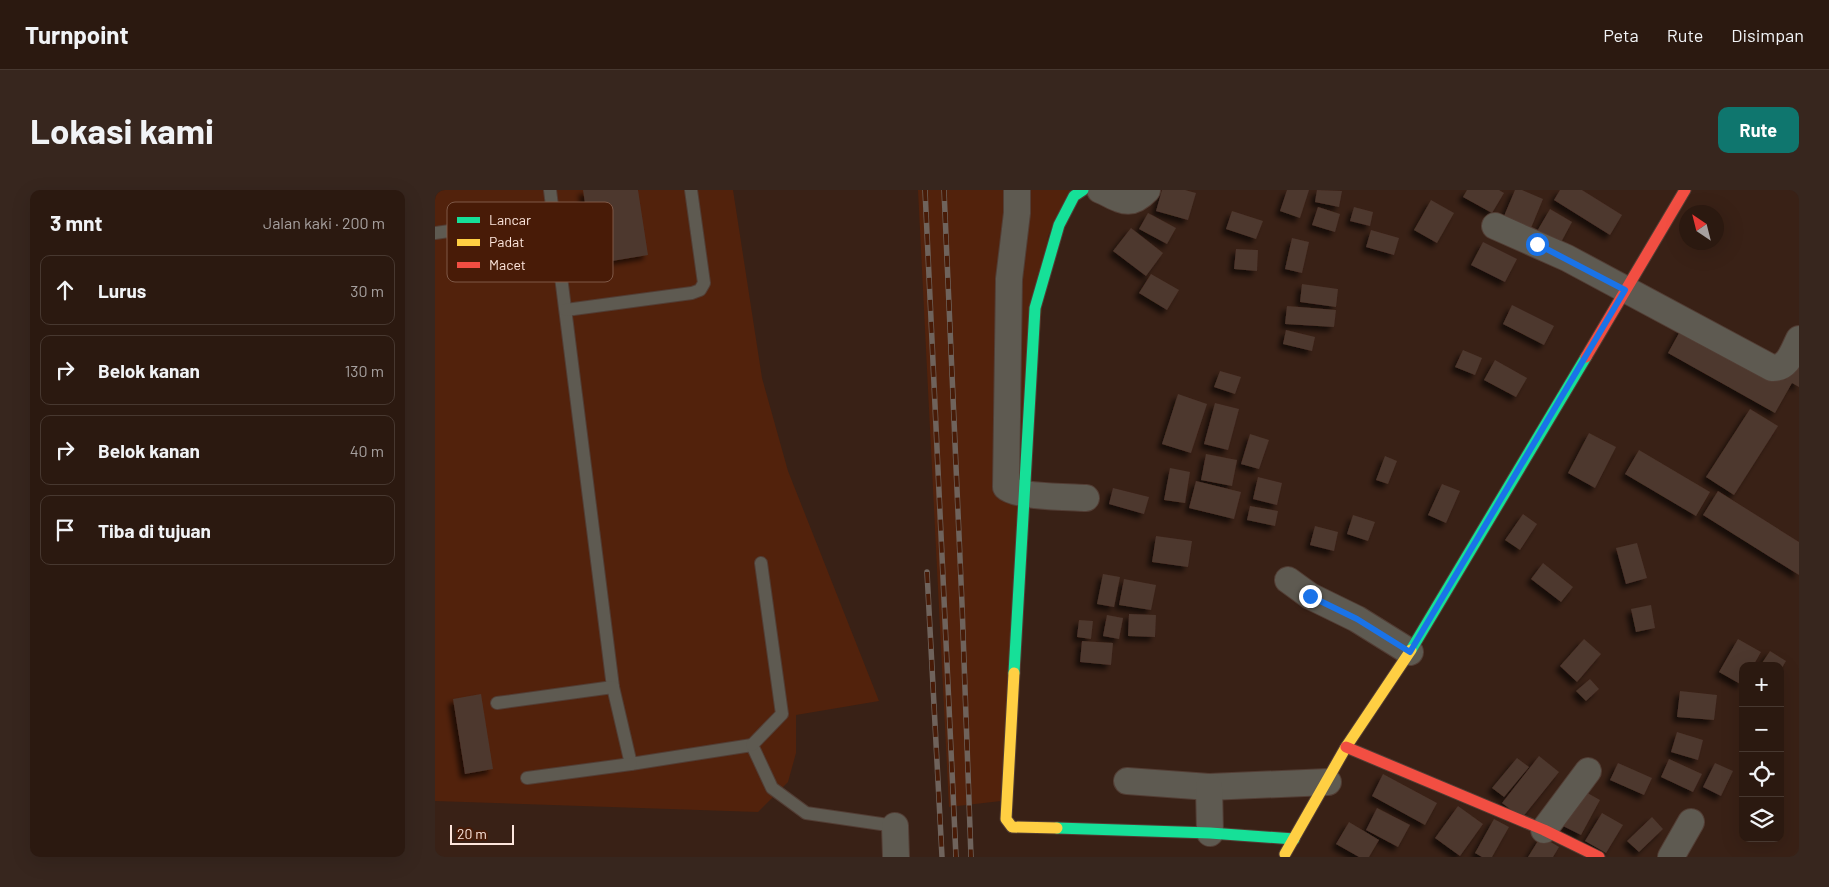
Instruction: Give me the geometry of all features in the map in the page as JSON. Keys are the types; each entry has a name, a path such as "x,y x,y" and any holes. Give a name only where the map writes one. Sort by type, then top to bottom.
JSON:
{"street":[{"path":"1017,190 1017,213 1009,280 1006,484 1010,490 1025,493 1086,498"},
{"path":"1083,190 1071,200 1056,230 1035,308 1007,809 1008,824 1012,827 1210,833 1294,839"},
{"path":"1100,190 1128,202 1135,201 1147,190"},
{"path":"1283,857 1328,782 1346,747 1410,652 1685,190"},
{"path":"1495,226 1567,258 1772,368 1777,369 1789,360 1799,339"},
{"path":"1288,580 1310,596 1357,619 1410,652"},
{"path":"1346,747 1544,830 1599,857"},
{"path":"1544,830 1588,771"},
{"path":"1127,781 1209,787 1328,782"},
{"path":"1209,787 1210,833"},
{"path":"1671,857 1691,822"},
{"path":"895,826 896,857"}],"lane":[{"path":"566,310 692,294 700,290 704,284 691,190"},
{"path":"562,282 613,687 631,764"},
{"path":"527,778 753,745 782,714 761,564"},
{"path":"497,703 613,687"},
{"path":"753,745 772,788 806,813 895,826"}],"shaded area":[{"path":"435,190 733,190 762,378 788,471 879,701 796,715 796,753 788,782 758,812 435,801"},
{"path":"918,190 1070,190 1048,236 1001,801 949,807"}],"building":[{"path":"583,190 638,190 648,255 613,261 613,202 585,202"},
{"path":"1162,190 1185,190 1196,193 1188,220 1156,211"},
{"path":"1287,190 1309,190 1300,218 1280,211"},
{"path":"1317,190 1342,191 1339,207 1315,202"},
{"path":"1467,190 1499,190 1504,193 1492,213 1463,197"},
{"path":"1515,190 1522,190 1543,199 1531,228 1504,216"},
{"path":"1560,190 1582,190 1622,215 1610,235 1554,200"},
{"path":"1431,200 1454,213 1437,243 1414,230"},
{"path":"1318,207 1340,214 1335,232 1312,225"},
{"path":"1354,207 1373,212 1370,226 1350,221"},
{"path":"1550,209 1572,222 1559,246 1536,233"},
{"path":"1232,211 1263,221 1256,239 1226,229"},
{"path":"1148,213 1176,228 1167,244 1139,229"},
{"path":"1131,228 1163,253 1146,276 1113,251"},
{"path":"1371,230 1399,238 1394,255 1366,247"},
{"path":"1292,238 1309,242 1302,273 1285,269"},
{"path":"1483,242 1517,259 1505,282 1471,265"},
{"path":"1236,249 1258,250 1257,271 1234,269"},
{"path":"1151,274 1179,290 1167,310 1139,293"},
{"path":"1302,284 1338,289 1336,307 1300,302"},
{"path":"1512,305 1554,326 1544,345 1503,324"},
{"path":"1287,306 1336,310 1334,327 1285,324"},
{"path":"1684,324 1785,380 1799,355 1799,387 1792,383 1775,413 1668,353"},
{"path":"1286,330 1315,337 1312,351 1283,344"},
{"path":"1463,350 1482,358 1475,375 1455,367"},
{"path":"1495,360 1527,378 1516,397 1484,380"},
{"path":"1220,371 1241,377 1235,394 1214,387"},
{"path":"1178,394 1207,404 1191,453 1162,444"},
{"path":"1215,403 1239,409 1228,450 1204,444"},
{"path":"1750,409 1778,426 1734,495 1706,477"},
{"path":"1589,433 1616,447 1595,488 1568,473"},
{"path":"1250,434 1269,440 1259,469 1241,464"},
{"path":"1639,450 1710,492 1696,516 1625,474"},
{"path":"1206,454 1237,460 1232,486 1201,480"},
{"path":"1385,456 1397,461 1388,484 1376,480"},
{"path":"1170,468 1190,472 1185,503 1164,500"},
{"path":"1258,477 1282,483 1277,505 1253,499"},
{"path":"1196,481 1241,492 1234,519 1189,508"},
{"path":"1442,484 1460,491 1446,523 1428,515"},
{"path":"1113,488 1149,497 1144,514 1109,504"},
{"path":"1718,491 1799,542 1799,575 1703,515"},
{"path":"1250,506 1278,511 1275,526 1247,520"},
{"path":"1523,514 1537,524 1520,550 1505,540"},
{"path":"1353,515 1375,522 1368,541 1347,534"},
{"path":"1315,526 1338,532 1334,551 1310,545"},
{"path":"1156,536 1192,541 1188,567 1152,562"},
{"path":"1637,543 1647,578 1626,584 1616,548"},
{"path":"1543,563 1573,587 1561,602 1531,579"},
{"path":"1103,574 1120,577 1114,607 1097,604"},
{"path":"1124,579 1156,585 1151,610 1119,605"},
{"path":"1651,605 1655,628 1636,632 1631,609"},
{"path":"1129,614 1156,615 1155,637 1128,636"},
{"path":"1107,615 1123,618 1119,639 1103,636"},
{"path":"1079,620 1093,621 1091,639 1077,637"},
{"path":"1584,639 1601,654 1577,682 1560,666"},
{"path":"1738,639 1761,652 1755,662 1739,662 1739,683 1719,672"},
{"path":"1082,641 1113,643 1111,665 1080,662"},
{"path":"1770,651 1786,661 1784,664 1784,662 1763,662"},
{"path":"1590,679 1599,689 1586,701 1576,691"},
{"path":"1680,691 1717,695 1714,720 1677,717"},
{"path":"481,694 493,769 465,774 453,699"},
{"path":"1677,732 1703,740 1698,760 1671,752"},
{"path":"1539,756 1559,772 1522,818 1502,803"},
{"path":"1517,758 1529,767 1504,797 1492,788"},
{"path":"1669,759 1702,774 1693,792 1661,777"},
{"path":"1618,763 1652,778 1644,795 1610,780"},
{"path":"1715,763 1733,771 1721,796 1703,787"},
{"path":"1383,774 1437,803 1425,825 1372,796"},
{"path":"1582,790 1600,800 1581,835 1563,826"},
{"path":"1458,806 1483,824 1460,856 1435,838"},
{"path":"1377,808 1410,825 1398,847 1366,830"},
{"path":"1602,813 1623,825 1606,853 1585,841"},
{"path":"1652,817 1663,829 1639,852 1627,841"},
{"path":"1494,819 1509,827 1492,857 1482,857 1475,853"},
{"path":"1349,822 1379,840 1369,857 1359,857 1336,844"},
{"path":"1541,836 1559,847 1553,857 1528,857"}],"railway":[{"path":"925,190 956,857"},
{"path":"944,190 971,857"},
{"path":"927,572 942,857"}],"traffic: fast":[{"path":"1014,673 1035,308 1059,225 1074,196 1083,190"},
{"path":"1411,650 1586,357"},
{"path":"1057,828 1210,833 1294,839"}],"traffic: slow":[{"path":"1285,854 1346,747 1411,650"},
{"path":"1014,673 1006,819 1012,827 1057,828"}],"traffic: jam":[{"path":"1586,357 1685,190"},
{"path":"1346,747 1544,830 1599,857"}],"route":[{"path":"1310,596 1357,619 1410,652 1625,290 1537,244"}]}
